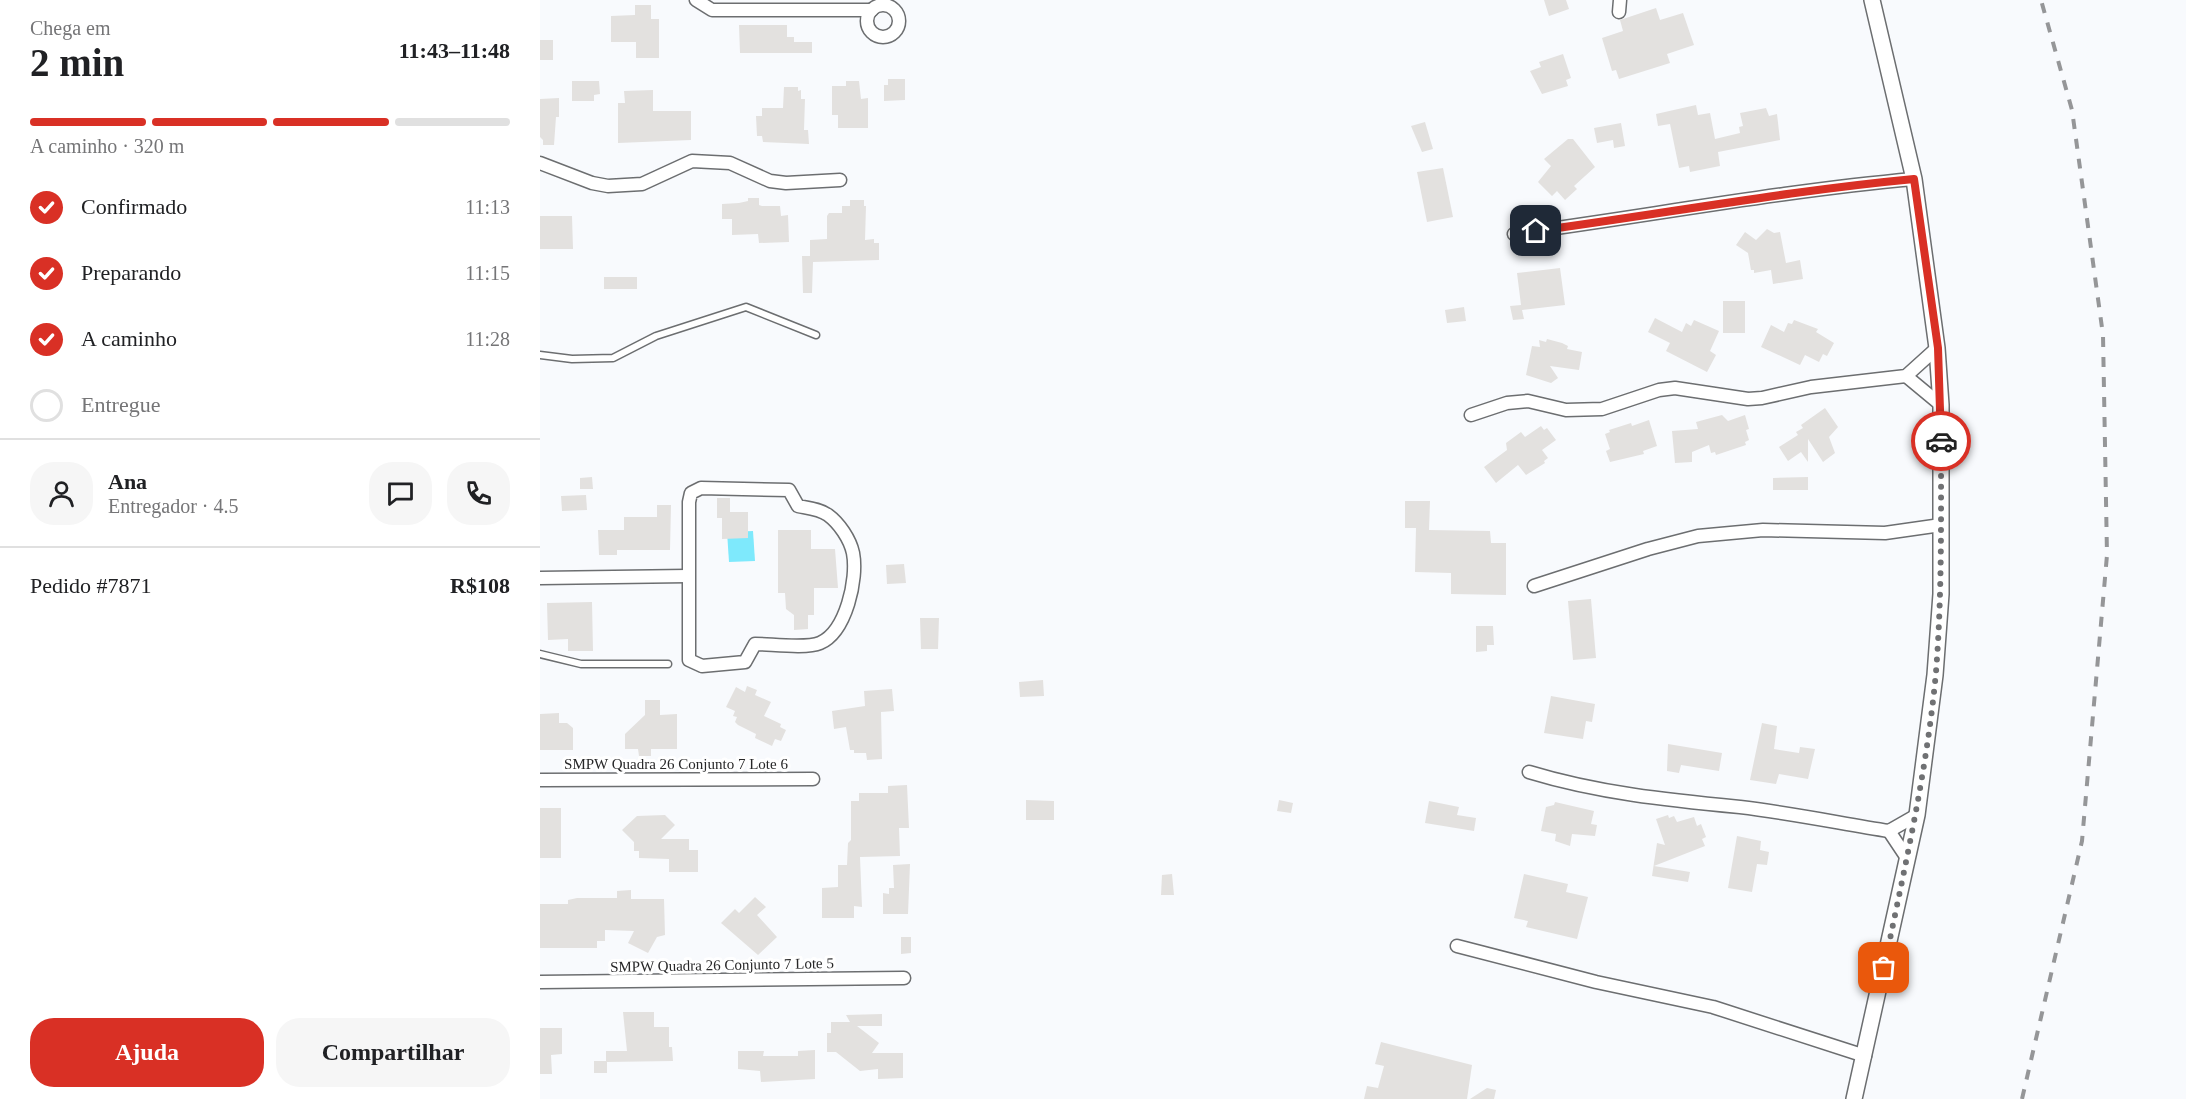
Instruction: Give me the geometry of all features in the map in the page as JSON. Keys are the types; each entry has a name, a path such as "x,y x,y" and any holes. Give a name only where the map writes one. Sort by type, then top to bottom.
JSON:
{"street":[{"path":"696,0 712,10 872,10"},
{"path":"1854,1099 1917,815 1935,675 1941,594 1941,405 1938,348 1914,179 1872,0"},
{"path":"540,163 592,183 608,186 642,184 692,161 730,164 770,181 786,183 840,180"},
{"path":"1514,234 1664,214 1828,187 1914,179"},
{"path":"1471,415 1507,403 1528,401 1566,410 1602,410 1659,390 1675,388 1738,398 1762,398 1821,386 1906,376 1938,348"},
{"path":"1906,376 1941,405"},
{"path":"701,488 789,490 798,506 822,511 830,516 847,538 853,552 854,567 847,609 832,635 819,644 755,644 745,662 702,666 689,660 688,576 689,502 691,493 701,488"},
{"path":"1534,586 1648,549 1698,536 1763,530 1885,533 1941,525"},
{"path":"540,578 688,576"},
{"path":"1528,772 1575,786 1644,798 1769,811 1889,831 1917,815"},
{"name":"SMPW Quadra 26 Conjunto 7 Lote 6","path":"540,780 813,779"},
{"path":"1889,831 1907,858"},
{"path":"1457,946 1596,982 1713,1007 1865,1056"},
{"name":"SMPW Quadra 26 Conjunto 7 Lote 5","path":"540,982 904,978"}],"lane":[{"path":"540,355 572,359 613,358 656,336 746,308 816,335"},
{"path":"540,654 581,664 668,664"}],"water":[{"path":"753,531 755,561 729,562 727,532"}],"building":[{"path":"1544,0 1566,0 1569,9 1549,16"},
{"path":"635,5 651,5 651,19 659,19 659,58 636,58 636,42 611,42 611,16 635,15"},
{"path":"1656,8 1660,20 1683,13 1694,45 1667,54 1670,63 1619,79 1616,70 1612,71 1602,38 1623,31 1620,20"},
{"path":"739,25 787,25 787,37 794,37 794,42 812,42 812,53 740,53"},
{"path":"540,40 553,40 553,60 540,60"},
{"path":"1563,54 1571,78 1566,80 1568,86 1542,94 1530,71 1541,67 1539,62"},
{"path":"888,79 905,79 905,100 884,101 884,85 888,85"},
{"path":"572,81 599,81 600,94 594,95 594,101 572,101"},
{"path":"846,81 859,81 861,99 868,98 868,128 838,128 838,115 832,115 832,86 846,86"},
{"path":"784,87 798,87 798,91 801,90 801,99 805,99 804,130 808,130 809,144 763,142 762,136 757,136 756,116 762,116 762,108 783,108"},
{"path":"653,90 653,111 691,111 691,140 618,143 618,103 625,103 624,91"},
{"path":"559,98 559,117 556,117 554,145 543,145 540,137 540,99"},
{"path":"1696,105 1698,115 1710,113 1715,139 1740,133 1739,127 1743,126 1740,113 1766,108 1769,116 1777,114 1780,140 1718,152 1720,166 1690,172 1689,166 1679,168 1670,124 1658,126 1656,114"},
{"path":"1425,122 1433,149 1422,152 1411,126"},
{"path":"1621,123 1625,146 1614,148 1613,140 1597,143 1594,128"},
{"path":"1568,139 1573,139 1595,167 1574,186 1577,189 1565,200 1557,191 1552,196 1538,182 1551,166 1544,159"},
{"path":"1443,168 1453,217 1427,222 1417,172"},
{"path":"748,198 759,198 759,205 762,206 780,206 781,216 788,215 789,242 759,243 758,234 732,235 732,219 722,219 722,204 748,201"},
{"path":"850,200 864,200 864,206 866,206 865,240 874,239 874,243 879,243 879,260 813,262 812,293 803,293 802,256 810,256 810,240 827,239 827,216 829,213 842,213 842,206 850,206"},
{"path":"540,216 572,216 573,249 540,249"},
{"path":"1767,229 1774,233 1780,232 1786,263 1800,260 1803,279 1773,284 1771,270 1754,273 1754,270 1751,270 1748,253 1736,245 1745,232 1756,240"},
{"path":"1560,268 1565,305 1522,310 1524,319 1513,320 1510,306 1521,305 1517,273"},
{"path":"604,277 637,277 637,289 604,289"},
{"path":"1723,301 1745,301 1745,333 1723,333"},
{"path":"1464,307 1466,321 1447,323 1445,310"},
{"path":"1655,318 1682,332 1686,323 1691,326 1694,320 1719,331 1710,351 1716,355 1707,372 1666,351 1670,343 1648,332"},
{"path":"1794,320 1818,329 1816,332 1834,343 1827,356 1823,354 1819,362 1805,355 1800,365 1761,347 1771,325 1784,332 1788,323 1792,324"},
{"path":"1547,339 1568,346 1567,349 1582,352 1579,370 1550,366 1558,378 1551,383 1526,375 1532,346 1540,347 1539,340 1546,342"},
{"path":"1825,408 1838,427 1829,437 1835,453 1823,462 1808,439 1808,462 1801,452 1788,461 1779,447 1798,435 1796,432 1803,428 1801,425"},
{"path":"1722,415 1728,421 1745,415 1749,429 1746,430 1749,440 1745,442 1746,445 1716,455 1715,452 1711,453 1709,445 1692,452 1692,462 1675,463 1672,431 1698,429 1696,422"},
{"path":"1649,420 1657,446 1643,451 1644,454 1610,462 1606,451 1610,449 1605,434 1610,432 1609,430 1631,423 1632,426"},
{"path":"1541,426 1544,430 1547,428 1556,440 1542,450 1548,458 1544,461 1545,463 1526,475 1518,465 1496,483 1484,467 1507,450 1506,443 1521,432 1525,437"},
{"path":"592,477 593,489 580,489 580,478"},
{"path":"1808,477 1808,490 1773,490 1773,478"},
{"path":"586,495 587,510 562,511 561,496"},
{"path":"717,498 730,498 730,512 748,512 748,538 722,539 722,518 717,518"},
{"path":"1405,501 1430,501 1429,530 1490,531 1491,543 1506,543 1506,595 1451,594 1451,573 1415,572 1416,528 1405,528"},
{"path":"657,505 671,505 670,550 617,550 617,555 599,555 598,530 624,530 624,517 657,517"},
{"path":"778,530 811,530 811,549 835,549 838,588 814,588 814,615 808,615 808,629 794,630 794,615 786,609 785,593 778,593"},
{"path":"904,564 906,583 887,584 886,565"},
{"path":"1591,599 1596,658 1573,660 1568,601"},
{"path":"592,602 593,651 568,651 568,639 548,640 547,603"},
{"path":"920,618 939,618 938,649 921,649"},
{"path":"1476,626 1493,626 1494,645 1487,645 1487,651 1476,652"},
{"path":"1043,680 1044,696 1020,697 1019,682"},
{"path":"747,686 757,690 755,695 771,702 764,716 781,724 780,727 786,730 781,741 775,739 772,746 755,738 756,734 738,725 735,722 737,717 733,716 735,711 726,707 736,687 745,692"},
{"path":"892,689 894,711 881,712 882,759 867,760 866,753 854,753 854,750 850,750 846,727 834,729 832,711 865,706 864,691"},
{"path":"1551,696 1595,704 1592,722 1586,721 1583,739 1544,733"},
{"path":"645,700 660,700 660,715 677,714 677,749 651,749 651,756 639,756 638,749 625,749 625,734 645,715"},
{"path":"559,713 559,723 567,723 573,728 573,750 540,750 540,714"},
{"path":"1762,723 1777,726 1774,749 1799,753 1800,747 1815,749 1808,779 1779,774 1776,784 1750,780"},
{"path":"1668,744 1722,753 1719,771 1681,765 1679,773 1667,771"},
{"path":"907,785 909,828 899,828 900,856 860,857 862,907 854,906 854,918 822,918 822,888 838,887 838,865 847,865 848,843 851,840 851,801 859,801 859,793 888,793 888,786"},
{"path":"1026,800 1054,801 1054,820 1026,820"},
{"path":"1279,800 1293,803 1291,813 1277,811"},
{"path":"1429,801 1459,807 1457,815 1476,818 1474,831 1425,823"},
{"path":"1555,802 1594,811 1591,824 1597,825 1595,836 1572,834 1570,846 1555,841 1556,834 1541,831 1546,807 1554,805"},
{"path":"540,808 561,808 561,858 540,858"},
{"path":"665,815 675,825 661,839 689,839 689,850 698,850 698,872 669,872 669,859 639,858 639,851 634,851 634,842 622,830 637,816"},
{"path":"1668,815 1669,818 1674,816 1677,822 1694,817 1697,826 1701,824 1706,837 1702,839 1705,846 1654,866 1690,872 1688,882 1652,876 1657,843 1665,845 1656,819"},
{"path":"1737,836 1761,841 1760,850 1769,852 1767,865 1757,864 1752,892 1728,888"},
{"path":"910,864 908,914 883,914 883,893 889,894 889,888 894,888 893,865"},
{"path":"1172,874 1174,895 1161,895 1162,875"},
{"path":"1524,874 1568,884 1566,892 1588,897 1577,939 1526,927 1528,921 1514,918"},
{"path":"631,890 631,899 664,899 665,935 657,937 648,953 628,943 634,931 605,930 605,941 597,941 597,948 540,948 540,904 568,904 568,900 577,898 617,898 617,891"},
{"path":"755,897 766,907 757,915 777,937 758,955 721,923 735,909 739,913"},
{"path":"901,937 911,937 911,953 901,954"},
{"path":"623,1012 654,1012 654,1027 669,1027 669,1047 672,1047 673,1061 607,1062 607,1073 594,1073 594,1061 606,1061 606,1051 627,1051"},
{"path":"882,1014 882,1026 857,1026 879,1043 872,1053 903,1053 903,1078 878,1079 878,1069 860,1071 836,1052 827,1052 827,1033 831,1033 831,1022 850,1022 846,1015"},
{"path":"540,1028 562,1028 562,1054 551,1055 552,1074 540,1074"},
{"path":"1381,1042 1472,1065 1467,1099 1364,1099 1367,1086 1378,1088 1384,1066 1375,1064"},
{"path":"815,1050 815,1079 761,1082 760,1071 738,1069 738,1051 764,1051 763,1056 798,1056 798,1051"},
{"path":"1487,1088 1496,1090 1494,1099 1470,1099"}],"railway":[{"path":"2022,1099 2082,841 2107,555 2103,335 2072,110 2041,0"}],"way so far":[{"path":"1884,968 1917,815 1935,675 1941,594 1941,441"}],"route":[{"path":"1536,231 1664,214 1828,187 1914,179 1938,348 1941,441"}]}
